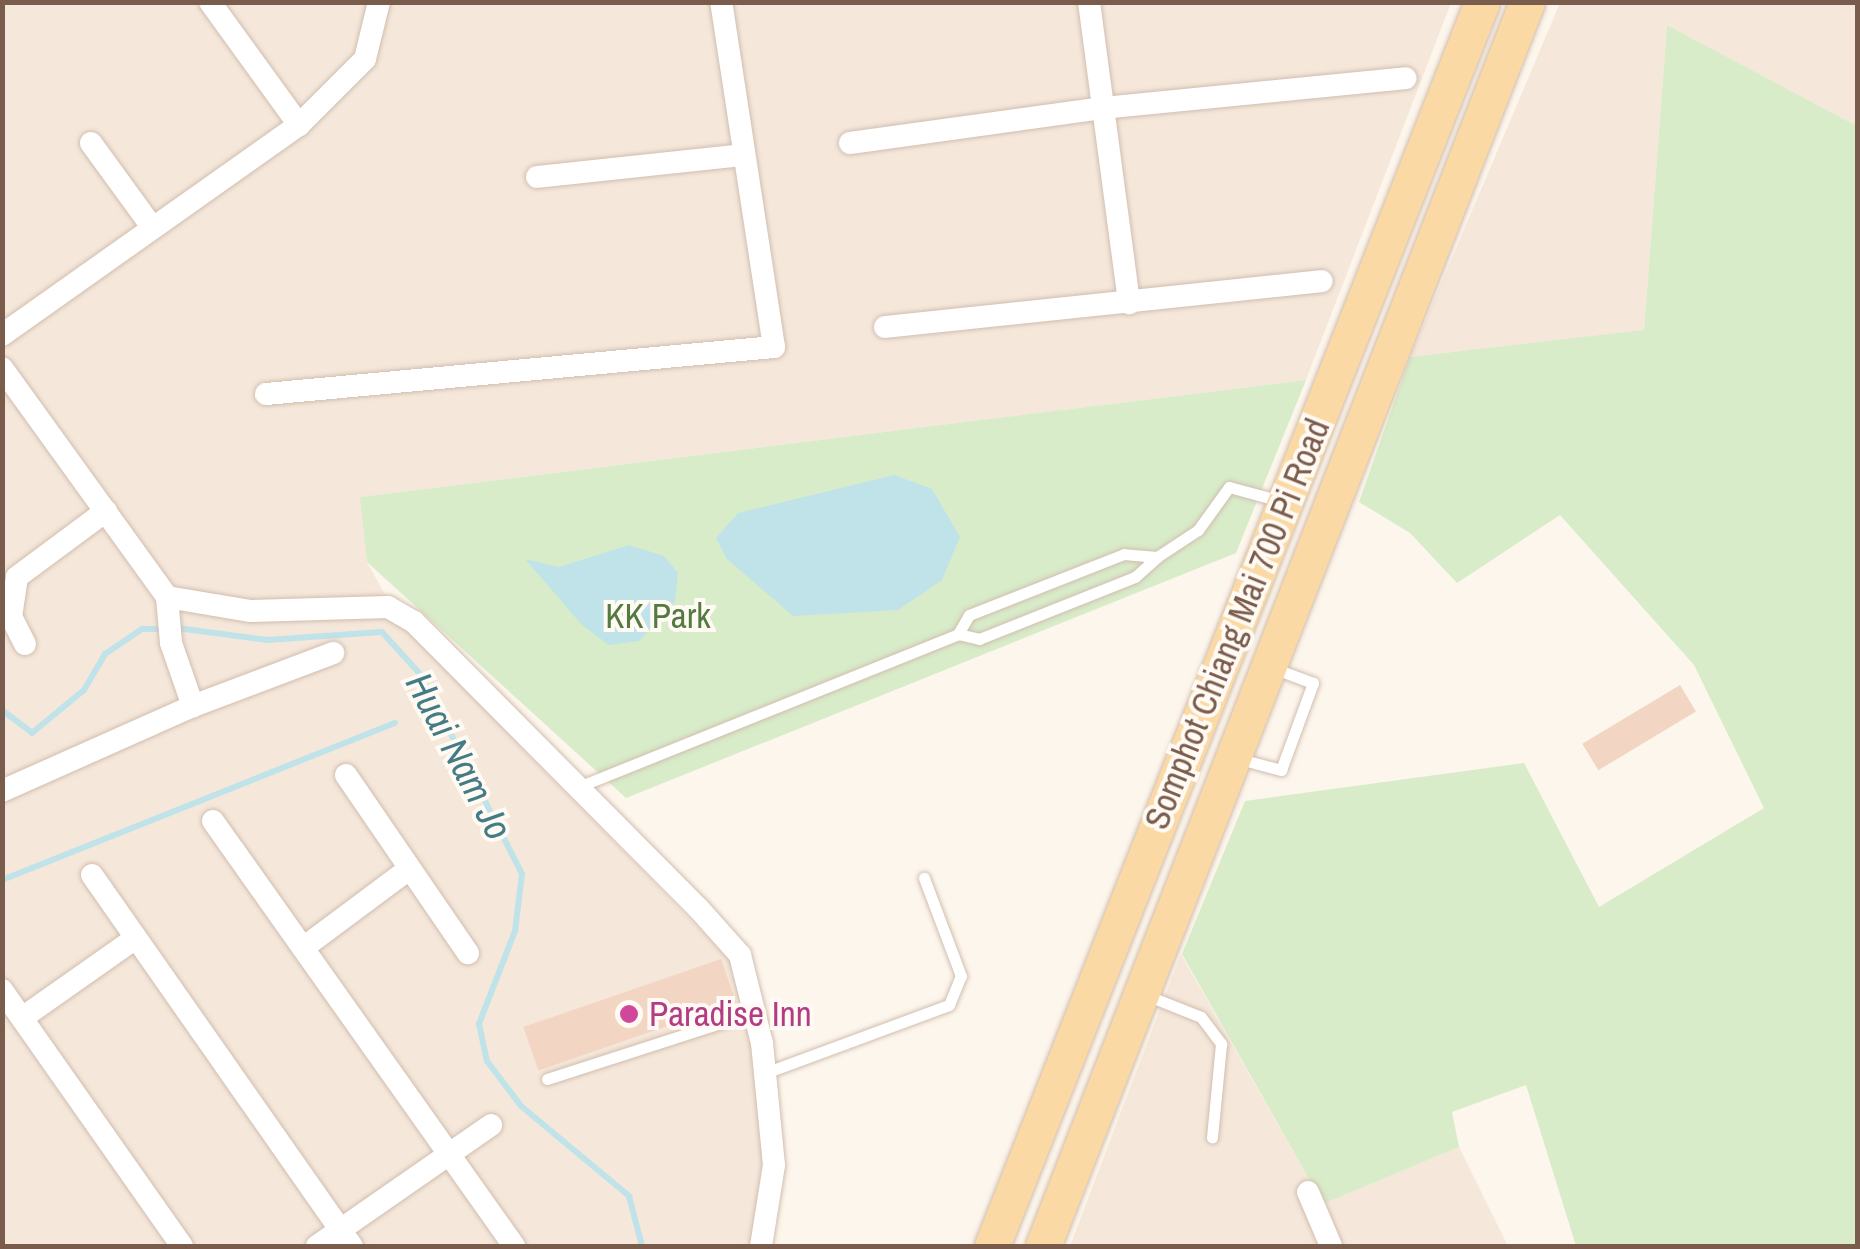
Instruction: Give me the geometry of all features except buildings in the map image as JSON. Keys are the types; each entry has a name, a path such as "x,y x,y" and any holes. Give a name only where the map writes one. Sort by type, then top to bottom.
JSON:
{"main road":[{"name":"Somphot Chiang Mai 700 Pi Road","path":"992,1246 1482,2"},
{"name":"Somphot Chiang Mai 700 Pi Road","path":"1043,1246 1527,2"}],"street":[{"path":"210,2 300,126"},
{"path":"2,335 300,126 365,59 378,2"},
{"path":"266,394 774,347 720,2"},
{"path":"1088,2 1129,303"},
{"path":"850,142 1102,108 1406,78"},
{"path":"91,143 152,227"},
{"path":"538,176 743,154"},
{"path":"885,328 1322,281"},
{"path":"2,368 168,606 171,643 193,706"},
{"path":"25,644 11,617 17,577 106,512"},
{"path":"168,606 251,612 388,607 414,622 740,955 765,1073 774,1165 761,1246"},
{"path":"2,791 193,706 333,653"},
{"path":"346,775 468,953"},
{"path":"212,821 514,1246"},
{"path":"303,948 409,870"},
{"path":"92,875 346,1238"},
{"path":"22,1018 136,938"},
{"path":"2,990 182,1246"},
{"path":"317,1246 346,1238 491,1126"},
{"path":"1308,1192 1330,1246"}],"lane":[{"path":"578,786 958,634 979,639 1135,577 1157,556 1198,530 1229,487 1285,503"},
{"path":"958,634 969,615 1124,554 1157,556"},
{"path":"1234,757 1281,770 1313,683 1269,666"},
{"path":"765,1073 948,1006 962,976 924,878"},
{"path":"1142,993 1201,1017 1220,1044 1212,1138"},
{"path":"547,1079 754,1012"}],"shaded area":[{"path":"2,3 1451,3 1306,380 361,497 367,562 403,627 729,959 756,1053 767,1164 756,1246 3,1246"},
{"path":"1560,3 1857,3 1857,126 1667,25 1644,331 1410,357"},
{"path":"1181,954 1323,1204 1459,1147 1507,1244 1070,1246"}],"green space":[{"path":"1667,25 1857,126 1857,1246 1576,1246 1526,1085 1452,1112 1459,1147 1323,1204 1182,954 1245,801 1524,763 1599,907 1764,808 1694,665 1560,515 1457,583 1410,533 1359,502 1410,357 1644,330"},
{"name":"KK Park","path":"1306,380 1236,553 626,798 367,562 360,497"}],"water":[{"path":"894,475 932,489 960,537 942,580 898,610 793,616 727,559 716,538 738,513"},
{"path":"629,545 664,556 678,573 675,602 639,641 609,645 582,625 525,559 559,567"}],"waterway":[{"name":"Huai Nam Jo","path":"177,628 267,640 382,632 421,675 522,874 515,931 479,1024 487,1061 521,1106 629,1196 642,1246"},
{"name":"Huai Nam Jo","path":"2,710 32,733 84,690 105,654 142,629 165,629"},
{"path":"2,880 395,723"}],"place":[{"name":"Paradise Inn","path":"629,1014"}]}
